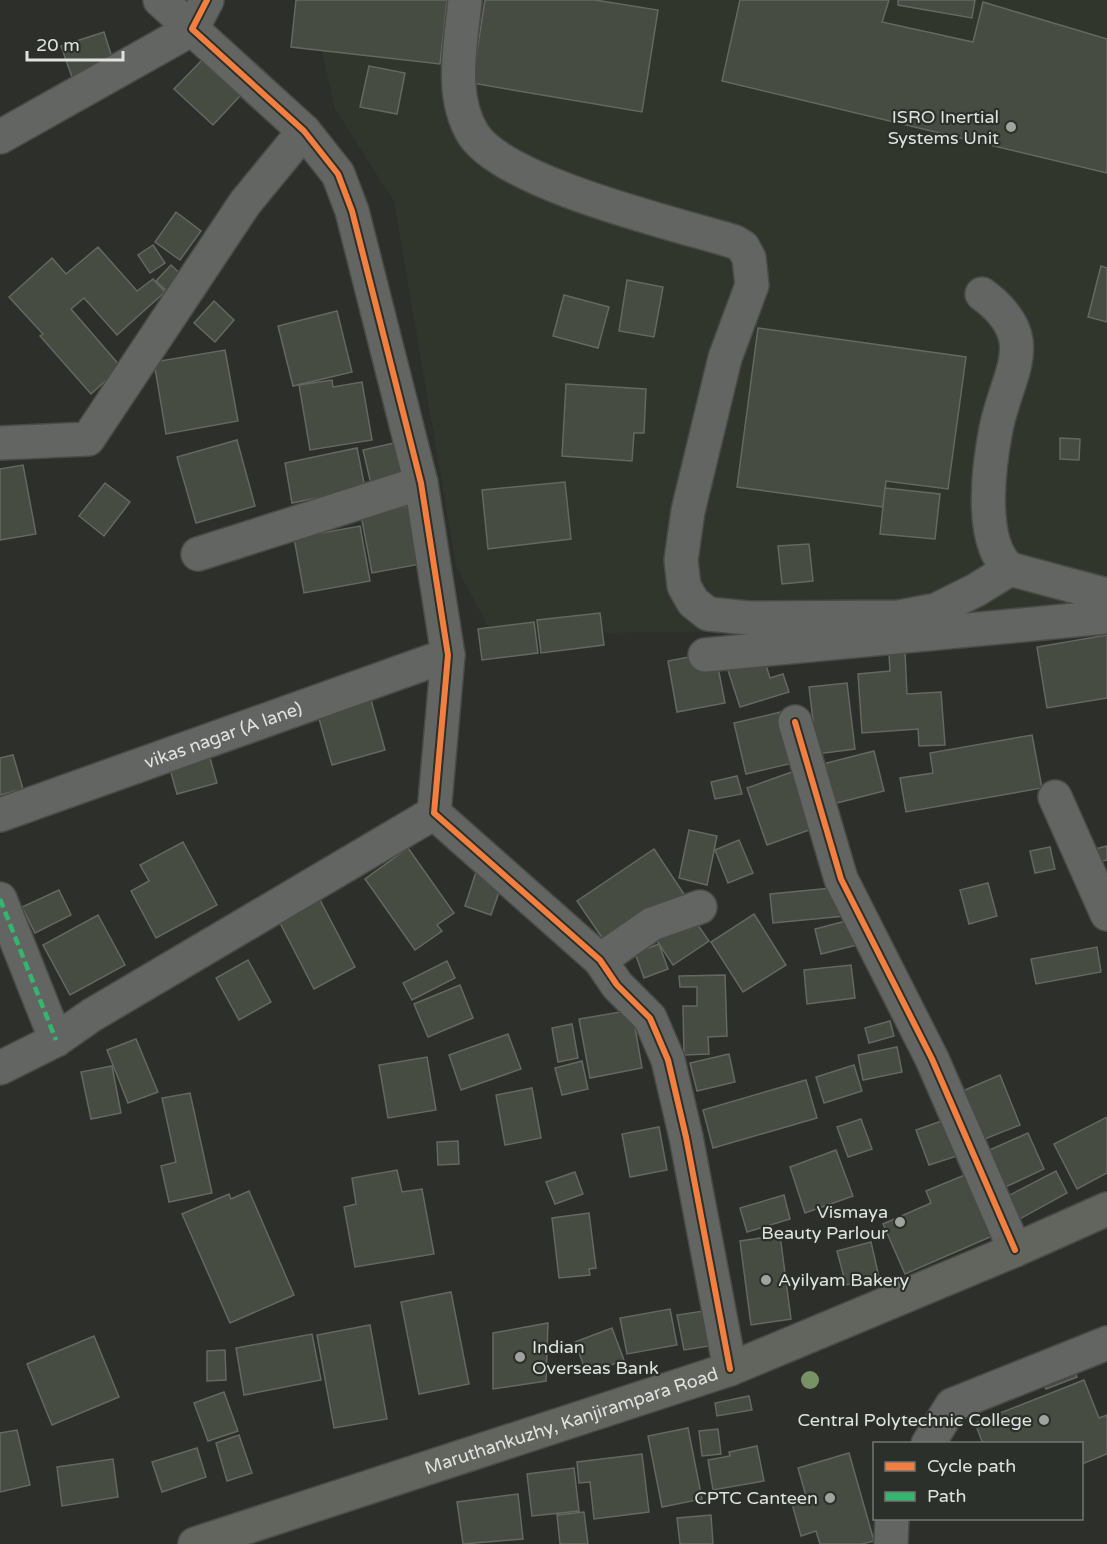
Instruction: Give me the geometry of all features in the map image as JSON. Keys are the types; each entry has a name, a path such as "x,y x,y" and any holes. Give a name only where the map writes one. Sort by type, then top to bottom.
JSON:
{"main road":[{"name":"Maruthankuzhy, Kanjirampara Road","path":"195,1544 730,1369 1107,1209"}],"street":[{"path":"160,0 304,132 338,174 352,212 421,483 448,655 434,813"},
{"path":"0,137 192,29 207,0"},
{"path":"465,0 458,70 459,84 467,121 481,143 512,166 551,185 735,242 743,247 749,258 752,285 725,358 688,511 681,560 684,586 693,602 708,614 749,618 899,617 936,610 976,590 1010,569"},
{"path":"0,443 88,439 245,204 304,132"},
{"path":"982,294 1003,309 1010,320 1016,353 1014,374 996,427 990,476 992,539 998,558 1010,569 1107,595"},
{"path":"198,554 421,483"},
{"path":"705,655 1107,617"},
{"name":"vikas nagar (A lane)","path":"0,815 448,655"},
{"path":"795,722 841,879 932,1059 1015,1250"},
{"path":"1055,797 1107,914"},
{"path":"434,813 600,960 617,985 650,1018 668,1060 686,1137 730,1369"},
{"path":"0,1068 56,1040 92,1015 434,813"},
{"path":"0,899 56,1040"},
{"path":"600,960 652,924 700,907"},
{"path":"929,1442 952,1405 1107,1343"},
{"path":"891,1544 892,1520"}],"shaded area":[{"path":"310,0 1107,0 1107,627 492,634 456,566 394,201 335,109"}],"building":[{"path":"296,0 447,0 440,64 291,47"},
{"path":"485,0 595,0 658,10 642,112 472,83"},
{"name":"ISRO Inertial Systems Unit","path":"740,0 889,0 882,22 973,42 983,2 1107,39 1107,173 722,81"},
{"path":"898,0 975,0 972,18 898,5"},
{"path":"104,32 114,64 72,77 61,46"},
{"path":"202,60 240,96 213,125 174,89"},
{"path":"369,66 405,73 397,114 360,107"},
{"path":"176,212 201,231 180,260 155,242"},
{"path":"153,245 165,263 150,273 138,255"},
{"path":"98,247 137,291 153,279 165,292 117,335 84,298 71,309 121,367 91,394 40,336 43,334 9,297 52,258 66,274"},
{"path":"171,265 187,280 172,296 156,281"},
{"path":"1101,266 1107,268 1107,322 1088,317"},
{"path":"627,280 663,287 654,337 619,331"},
{"path":"564,295 609,307 598,348 553,336"},
{"path":"214,301 234,320 215,342 194,323"},
{"path":"337,311 352,372 293,386 278,326"},
{"path":"758,328 966,357 948,489 886,481 883,507 737,487"},
{"path":"225,350 238,421 166,434 154,362"},
{"path":"332,380 333,387 362,382 372,440 310,450 299,385"},
{"path":"566,384 646,389 644,433 634,433 632,461 562,456"},
{"path":"1060,438 1080,439 1079,460 1060,459"},
{"path":"237,440 255,506 196,523 177,457"},
{"path":"403,441 411,474 371,484 363,450"},
{"path":"357,448 365,488 292,503 285,463"},
{"path":"23,465 36,534 0,540 0,469"},
{"path":"565,482 571,539 488,549 482,490"},
{"path":"105,483 130,502 104,536 79,516"},
{"path":"885,488 940,494 935,539 880,534"},
{"path":"415,505 426,563 372,573 361,515"},
{"path":"360,526 370,581 304,593 294,538"},
{"path":"809,544 813,581 782,584 778,546"},
{"path":"600,613 604,645 541,653 537,620"},
{"path":"534,622 538,653 482,660 478,629"},
{"path":"1107,635 1107,698 1047,708 1037,647"},
{"path":"760,646 770,678 783,674 789,692 740,707 724,658"},
{"path":"715,652 725,703 677,712 668,661"},
{"path":"905,653 907,694 941,692 945,745 919,746 918,729 862,733 858,674 890,671 889,654"},
{"path":"847,683 855,749 817,754 809,687"},
{"path":"371,700 385,750 332,765 318,715"},
{"path":"785,711 797,762 746,774 734,723"},
{"path":"1032,735 1042,788 906,812 900,778 933,773 930,753"},
{"path":"874,751 884,791 829,805 819,765"},
{"path":"13,755 23,789 0,795 0,758"},
{"path":"210,758 217,783 177,794 170,769"},
{"path":"803,768 823,825 767,845 747,788"},
{"path":"737,776 742,794 715,799 711,782"},
{"path":"689,830 717,836 707,885 679,878"},
{"path":"739,840 753,873 728,883 715,850"},
{"path":"183,842 217,905 156,938 131,891 149,881 140,865"},
{"path":"1107,846 1107,860 1090,864 1087,851"},
{"path":"1050,847 1055,869 1035,873 1030,851"},
{"path":"408,848 454,913 437,925 442,931 415,950 365,879"},
{"path":"654,849 684,894 607,945 577,901"},
{"path":"477,869 504,878 491,915 465,906"},
{"path":"988,883 997,916 969,924 960,890"},
{"path":"842,887 845,916 773,923 770,894"},
{"path":"59,890 71,915 35,933 22,907"},
{"path":"319,898 355,967 314,989 278,919"},
{"path":"690,914 709,941 673,965 655,938"},
{"path":"754,914 786,965 743,992 711,942"},
{"path":"98,915 125,965 70,995 43,945"},
{"path":"850,920 857,945 821,954 815,929"},
{"path":"659,944 668,969 644,978 635,953"},
{"path":"1097,947 1101,972 1036,984 1031,959"},
{"path":"248,960 271,1002 239,1020 216,978"},
{"path":"447,961 455,978 412,1000 403,983"},
{"path":"851,965 855,998 807,1004 804,970"},
{"path":"725,975 727,1036 708,1037 709,1054 684,1055 683,1006 697,1006 697,987 680,987 679,976"},
{"path":"460,985 473,1018 428,1037 414,1004"},
{"path":"632,1010 642,1068 590,1078 579,1019"},
{"path":"890,1021 894,1036 869,1043 865,1028"},
{"path":"572,1024 578,1058 558,1062 552,1028"},
{"path":"508,1034 521,1069 461,1090 449,1055"},
{"path":"136,1039 158,1092 128,1103 107,1050"},
{"path":"897,1047 902,1072 863,1080 858,1055"},
{"path":"729,1054 735,1082 697,1091 690,1063"},
{"path":"427,1057 436,1110 388,1118 379,1065"},
{"path":"582,1061 588,1089 562,1095 555,1068"},
{"path":"854,1065 862,1091 824,1103 816,1077"},
{"path":"112,1066 121,1113 91,1119 81,1072"},
{"path":"1000,1075 1020,1125 977,1142 958,1093"},
{"path":"806,1080 817,1118 713,1148 703,1110"},
{"path":"532,1088 541,1138 505,1145 496,1095"},
{"path":"190,1093 212,1193 169,1202 161,1166 176,1162 162,1098"},
{"path":"953,1117 966,1153 929,1165 916,1130"},
{"path":"1107,1117 1107,1173 1077,1189 1054,1144"},
{"path":"861,1119 872,1149 848,1157 837,1127"},
{"path":"659,1127 667,1170 630,1177 622,1134"},
{"path":"1028,1133 1044,1169 999,1190 983,1153"},
{"path":"458,1141 459,1164 438,1165 437,1142"},
{"path":"836,1150 853,1196 805,1213 790,1167"},
{"path":"397,1170 402,1192 422,1189 434,1254 355,1267 344,1207 356,1204 352,1178"},
{"path":"1056,1171 1067,1193 1016,1221 1004,1198"},
{"path":"575,1172 583,1194 555,1204 546,1182"},
{"path":"972,1172 999,1233 905,1274 883,1224 931,1203 926,1191"},
{"path":"249,1191 294,1295 230,1323 182,1214 229,1194 231,1199"},
{"path":"784,1195 790,1219 747,1232 740,1208"},
{"path":"589,1213 596,1268 589,1269 590,1275 559,1278 552,1218"},
{"name":"Ayilyam Bakery","path":"780,1235 791,1319 751,1325 740,1241"},
{"path":"871,1242 879,1277 846,1285 837,1251"},
{"path":"451,1292 469,1384 419,1394 401,1302"},
{"path":"670,1309 677,1345 627,1354 620,1318"},
{"path":"710,1310 716,1345 684,1350 677,1315"},
{"name":"Indian Overseas Bank","path":"548,1323 546,1381 493,1389 493,1333"},
{"path":"370,1325 387,1419 334,1428 317,1335"},
{"path":"612,1328 624,1360 587,1374 575,1342"},
{"path":"312,1334 321,1380 244,1395 236,1348"},
{"path":"94,1336 119,1397 52,1425 27,1364"},
{"path":"225,1350 226,1380 207,1381 207,1351"},
{"path":"1070,1359 1077,1377 1046,1389 1039,1372"},
{"name":"Central Polytechnic College","path":"1084,1380 1099,1418 1107,1415 1107,1454 1083,1464 1083,1442 982,1442 975,1423"},
{"path":"224,1392 238,1431 208,1441 194,1403"},
{"path":"749,1396 752,1410 717,1416 715,1403"},
{"path":"688,1428 702,1499 662,1507 648,1436"},
{"path":"718,1429 721,1454 702,1456 699,1431"},
{"path":"17,1430 30,1485 0,1492 0,1433"},
{"path":"239,1435 252,1473 227,1481 216,1443"},
{"path":"757,1446 764,1481 713,1490 708,1460 730,1456 729,1452"},
{"path":"197,1448 206,1477 162,1492 152,1462"},
{"name":"CPTC Canteen","path":"849,1453 874,1541 862,1544 820,1544 816,1531 801,1536 791,1500 806,1496 798,1468"},
{"path":"642,1454 649,1512 594,1519 590,1482 579,1483 577,1462"},
{"path":"113,1459 118,1497 62,1506 57,1467"},
{"path":"574,1468 579,1511 532,1516 527,1474"},
{"path":"518,1494 523,1539 463,1544 457,1502"},
{"path":"584,1512 588,1544 560,1544 557,1515"},
{"path":"711,1515 713,1544 680,1544 677,1518"}],"marked path":[{"path":"0,899 56,1040"}],"cycle path":[{"path":"207,0 192,29 304,131 338,174 352,211 421,483 448,655 434,813 600,960 617,985 650,1018 668,1060 686,1137 730,1369"},
{"path":"795,722 841,879 932,1059 1015,1250"}],"place":[{"name":"ISRO Inertial Systems Unit","path":"1011,127"},
{"name":"Vismaya Beauty Parlour","path":"900,1222"},
{"name":"Ayilyam Bakery","path":"766,1280"},
{"name":"Indian Overseas Bank","path":"520,1357"},
{"name":"Central Polytechnic College","path":"1044,1420"},
{"name":"CPTC Canteen","path":"830,1498"}]}
